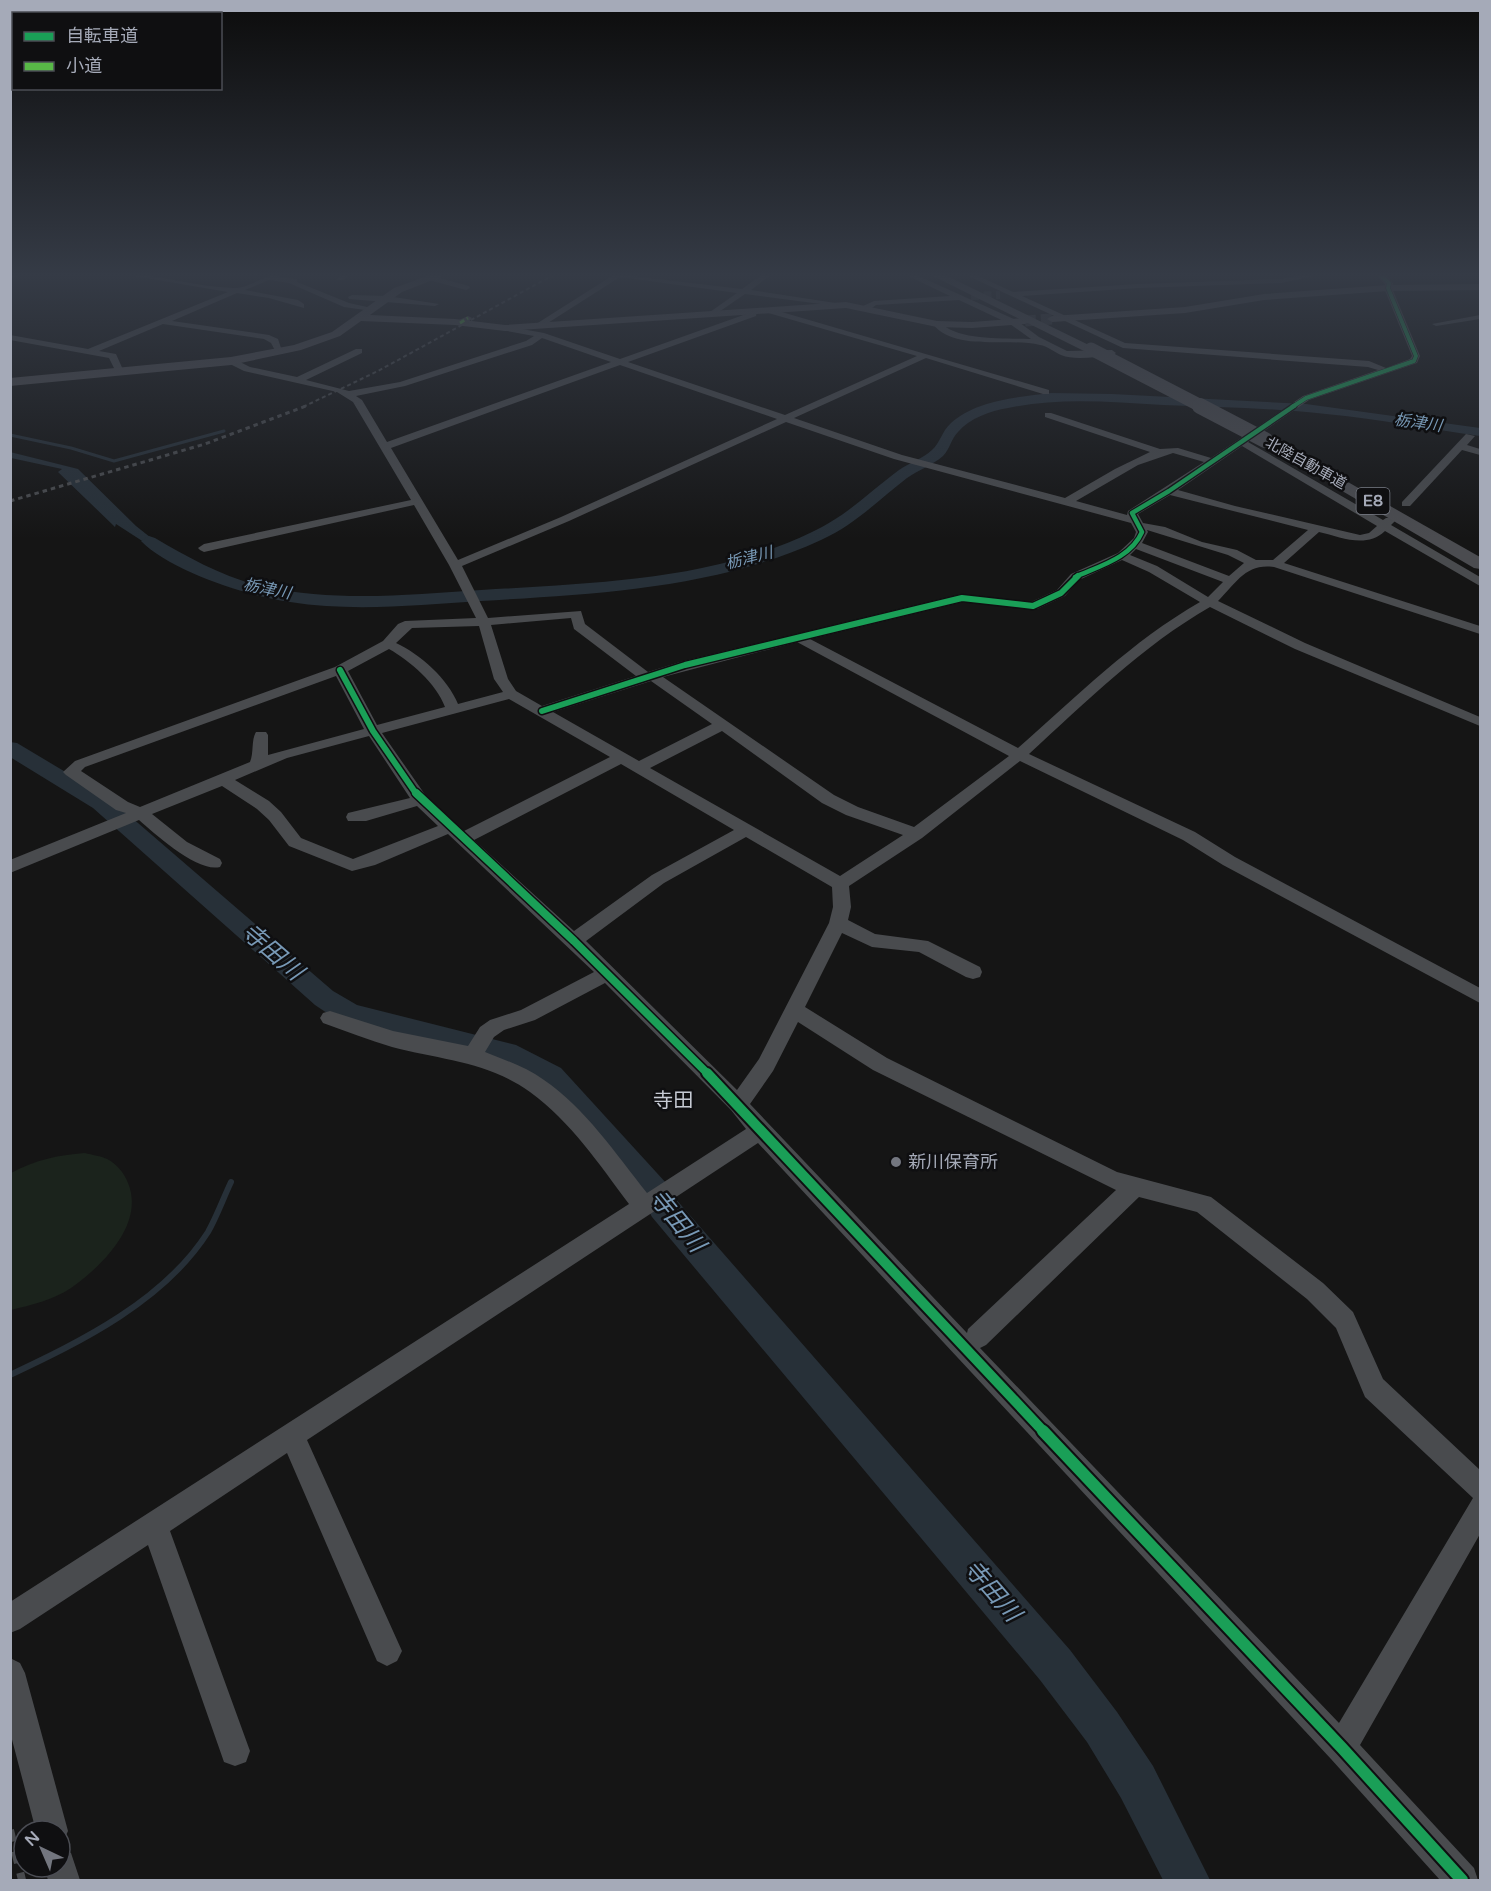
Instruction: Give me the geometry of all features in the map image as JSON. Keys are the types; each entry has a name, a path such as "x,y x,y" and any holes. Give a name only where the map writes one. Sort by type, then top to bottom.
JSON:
{"highway":[{"name":"北陸自動車道","path":"1123,362 1268,438 1480,554"},
{"name":"北陸自動車道","path":"1268,438 1480,564"}],"main road":[{"path":"10,382 218,362"}],"street":[{"path":"116,362 120,372"},
{"path":"233,362 247,369 300,379 350,394 357,400 464,583 484,622 501,679 511,694 840,885"},
{"path":"300,379 335,362"},
{"path":"350,394 402,384 469,362"},
{"path":"384,447 621,362"},
{"path":"623,362 935,469 1065,502 1154,528 1198,544 1234,553 1252,563 1276,564 1480,630"},
{"path":"455,566 565,519 912,362"},
{"path":"947,362 1046,392"},
{"path":"1346,362 1369,364 1387,371"},
{"path":"542,711 685,665 962,598 1033,606 1061,593 1075,577 1122,556 1135,544 1142,532 1132,513 1213,462 1281,413 1302,400 1413,362"},
{"path":"1048,415 1162,453"},
{"path":"1406,504 1470,436"},
{"path":"1242,442 1387,522 1480,582"},
{"path":"1461,447 1480,452"},
{"path":"1065,502 1119,470 1172,450 1213,462"},
{"path":"1169,491 1233,509 1368,539 1387,522"},
{"path":"204,548 415,501"},
{"path":"1276,564 1317,528"},
{"path":"1135,544 1230,581"},
{"path":"1122,556 1153,569 1197,596 1300,646 1480,722"},
{"path":"840,885 916,834 1019,755 1098,684 1171,624 1211,601 1252,563"},
{"path":"214,863 181,846 140,813 122,806 71,772 80,764 340,670 388,644 403,627 410,624 484,622 576,614 579,626 828,799 852,811 916,834"},
{"path":"799,638 1019,755 1189,836 1229,861 1480,996"},
{"path":"388,644 401,650 439,686 447,695 453,711"},
{"path":"340,670 373,731 420,800 574,941 738,1104 760,1131 1342,1748 1462,1881"},
{"path":"10,867 257,765 313,746 511,694"},
{"path":"638,768 722,725"},
{"path":"257,765 262,752 261,735"},
{"path":"222,779 263,805 275,816 295,842 352,865 456,833 620,758"},
{"path":"354,817 366,816 420,800"},
{"path":"574,941 658,879 746,830"},
{"path":"738,1104 766,1065 838,922 842,907 840,885"},
{"path":"838,922 872,939 922,946 973,972"},
{"path":"473,1055 487,1032 497,1025 528,1015 606,975"},
{"path":"794,1010 880,1064 1113,1180 1203,1204 1315,1291 1345,1320 1374,1388 1480,1488"},
{"path":"330,1018 393,1039 473,1055 506,1068 536,1085 564,1108 644,1206"},
{"path":"10,1619 760,1131"},
{"path":"977,1337 1135,1186"},
{"path":"292,1435 387,1651"},
{"path":"1342,1748 1480,1509"},
{"path":"154,1525 235,1751"},
{"path":"10,1673 49,1819"}],"shaded area":[{"path":"10,452 78,469 136,526 184,564 167,557 116,524 115,527 58,472 62,469 11,458"},
{"path":"85,1153 111,1161 126,1179 132,1198 131,1214 126,1228 118,1243 107,1256 71,1288 49,1299 11,1310 11,1173 46,1159"}],"waterway":[{"name":"栃津川","path":"149,541 219,578 264,592 316,600 369,602 605,587 697,574 740,564 782,551 819,535 856,514 903,474 939,452 949,433 962,421 994,407 1031,399 1092,397 1289,407 1372,415 1480,432"},
{"path":"10,435 71,448 114,461 224,431"},
{"name":"寺田川","path":"10,748 101,803 324,998 349,1014 506,1053 551,1076 656,1194 663,1207 1055,1665 1102,1727 1137,1782 1187,1880"},
{"path":"10,1375 93,1333 145,1299 169,1279 190,1257 208,1232 231,1182"}],"railway":[{"path":"303,407 394,362"},
{"path":"10,501 205,444 306,406"},
{"path":"10,1830 22,1880"}],"cycle path":[{"path":"542,711 685,665 962,598 1033,606 1061,593 1075,577 1122,556 1139,539 1142,532 1132,513 1138,508 1169,491 1306,398 1410,362"},
{"path":"340,670 373,731 420,800 574,941 738,1104 760,1131 1342,1748 1462,1880"}],"place":[{"name":"新川保育所","path":"896,1162"}],"district":[{"name":"寺田","path":"673,1101"}]}
